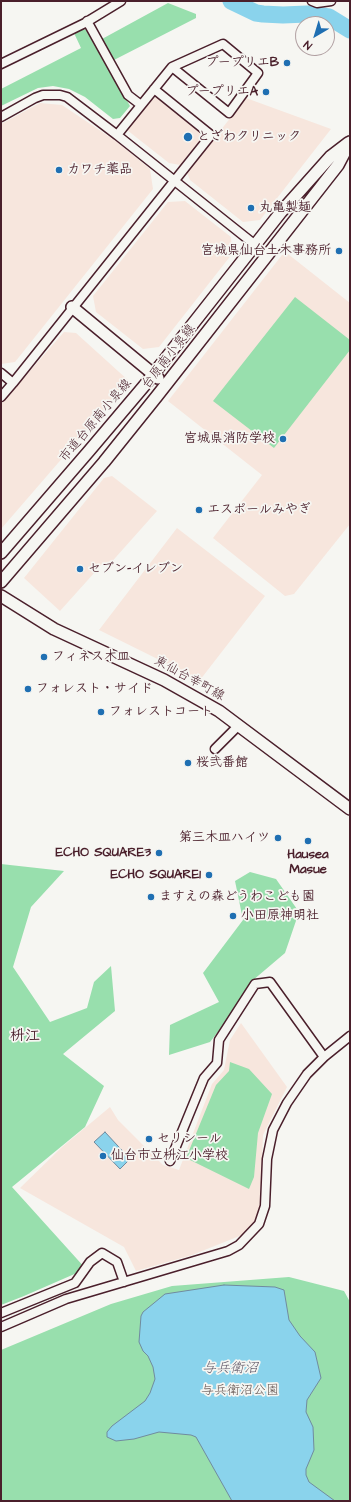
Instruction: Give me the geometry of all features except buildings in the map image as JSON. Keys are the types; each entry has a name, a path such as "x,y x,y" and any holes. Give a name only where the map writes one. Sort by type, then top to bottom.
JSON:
{"street":[{"path":"1,64 87,21 121,1"},
{"path":"312,1 317,3 331,1"},
{"path":"87,21 128,95 141,105"},
{"path":"117,135 172,67 223,44 258,73 229,113 172,67"},
{"path":"1,397 211,135 154,89"},
{"path":"1,117 43,95 60,95 67,97 254,244"},
{"name":"市道台原南小泉線","path":"1,552 89,452 153,374 280,212 331,156 350,142"},
{"name":"台原南小泉線","path":"1,582 104,462 166,384 338,165 350,142"},
{"path":"72,308 166,384"},
{"path":"1,373 13,383"},
{"name":"東仙台幸町線","path":"1,596 54,629 117,657 192,695 219,711 350,809"},
{"path":"215,749 239,725"},
{"path":"170,1161 204,1078 217,1063 219,1040 255,984 270,982 324,1057"},
{"path":"1,1327 66,1299 228,1251 240,1245 259,1224 265,1206 267,1159 273,1130 287,1103 307,1074 324,1057 350,1036"},
{"path":"1,1312 75,1283 90,1262 102,1253 117,1262 124,1282"}],"shaded area":[{"path":"157,97 200,130 201,139 180,165 169,163 127,130 153,98"},
{"path":"246,98 331,129 260,220 243,222 190,180 187,173"},
{"path":"40,103 62,105 117,142 150,169 153,189 15,362 1,364 1,124"},
{"path":"185,201 231,237 232,254 159,347 143,349 96,312 93,296 168,202"},
{"name":"宮城県消防学校","path":"288,254 350,303 350,524 294,594 285,596 213,538 262,475 168,401 282,255"},
{"path":"64,332 76,333 129,381 1,529 1,404"},
{"path":"112,476 157,511 108,566 104,562 60,611 24,578 104,478"},
{"path":"177,528 265,596 200,680 99,630"},
{"name":"仙台市立枡江小学校","path":"241,1023 287,1087 263,1135 260,1208 253,1224 242,1235 192,1255 136,1271 124,1247 20,1188 62,1147 110,1107 118,1120 163,1165 179,1170 212,1084 224,1070 230,1040"}],"green space":[{"path":"168,3 196,14 196,18 114,60 102,39"},
{"path":"81,29 88,30 130,106 120,118 113,119 85,97 69,89 53,86 38,88 1,106 1,89 81,48 74,33"},
{"path":"295,297 350,340 350,350 274,448 213,401"},
{"path":"1,864 64,871 31,907 13,967 50,1022 87,1008 94,982 111,966 115,1011 63,1054 104,1086 85,1127 12,1187 86,1269 1,1305"},
{"path":"250,872 276,879 299,912 285,953 252,981 228,1019 210,1042 169,1055 170,1025 219,1002 203,973 243,920 235,881"},
{"path":"230,1062 249,1069 272,1094 258,1133 254,1177 249,1189 186,1158 216,1085 229,1071"},
{"name":"与兵衛沼公園","path":"289,1277 344,1291 350,1302 350,1501 1,1501 1,1350 111,1304 172,1286"}],"water":[{"path":"105,1132 130,1159 120,1169 94,1142"},
{"name":"与兵衛沼","path":"224,1285 275,1287 284,1290 289,1320 300,1336 315,1352 321,1378 307,1400 306,1412 313,1427 314,1450 306,1469 306,1475 309,1482 335,1501 232,1501 196,1437 191,1435 159,1432 134,1439 116,1441 107,1437 107,1432 112,1426 145,1401 150,1393 155,1379 153,1367 139,1342 141,1316 143,1312 165,1294"}],"waterway":[{"path":"231,1 256,13 283,15 307,14 329,17 350,30"}],"place":[{"name":"プープリエB","path":"287,63"},
{"name":"プープリエA","path":"266,92"},
{"name":"とざわクリニック","path":"188,137"},
{"name":"カワチ薬品","path":"59,170"},
{"name":"丸亀製麺","path":"251,208"},
{"name":"宮城県仙台土木事務所","path":"339,251"},
{"name":"宮城県消防学校","path":"283,439"},
{"name":"エスポールみやぎ","path":"199,510"},
{"name":"セブン-イレブン","path":"80,569"},
{"name":"フィネス木皿","path":"44,657"},
{"name":"フォレスト・サイド","path":"28,689"},
{"name":"フォレストコート","path":"101,712"},
{"name":"桜弐番館","path":"188,763"},
{"name":"第三木皿ハイツ","path":"278,838"},
{"name":"Hausea Masue","path":"308,841"},
{"name":"ECHO SQUARE3","path":"159,853"},
{"name":"ECHO SQUARE1","path":"209,875"},
{"name":"ますえの森どうわこども園","path":"151,897"},
{"name":"小田原神明社","path":"233,916"},
{"name":"セリシール","path":"149,1139"},
{"name":"仙台市立枡江小学校","path":"103,1156"}],"district":[{"name":"枡江","path":"25,1037"}]}
